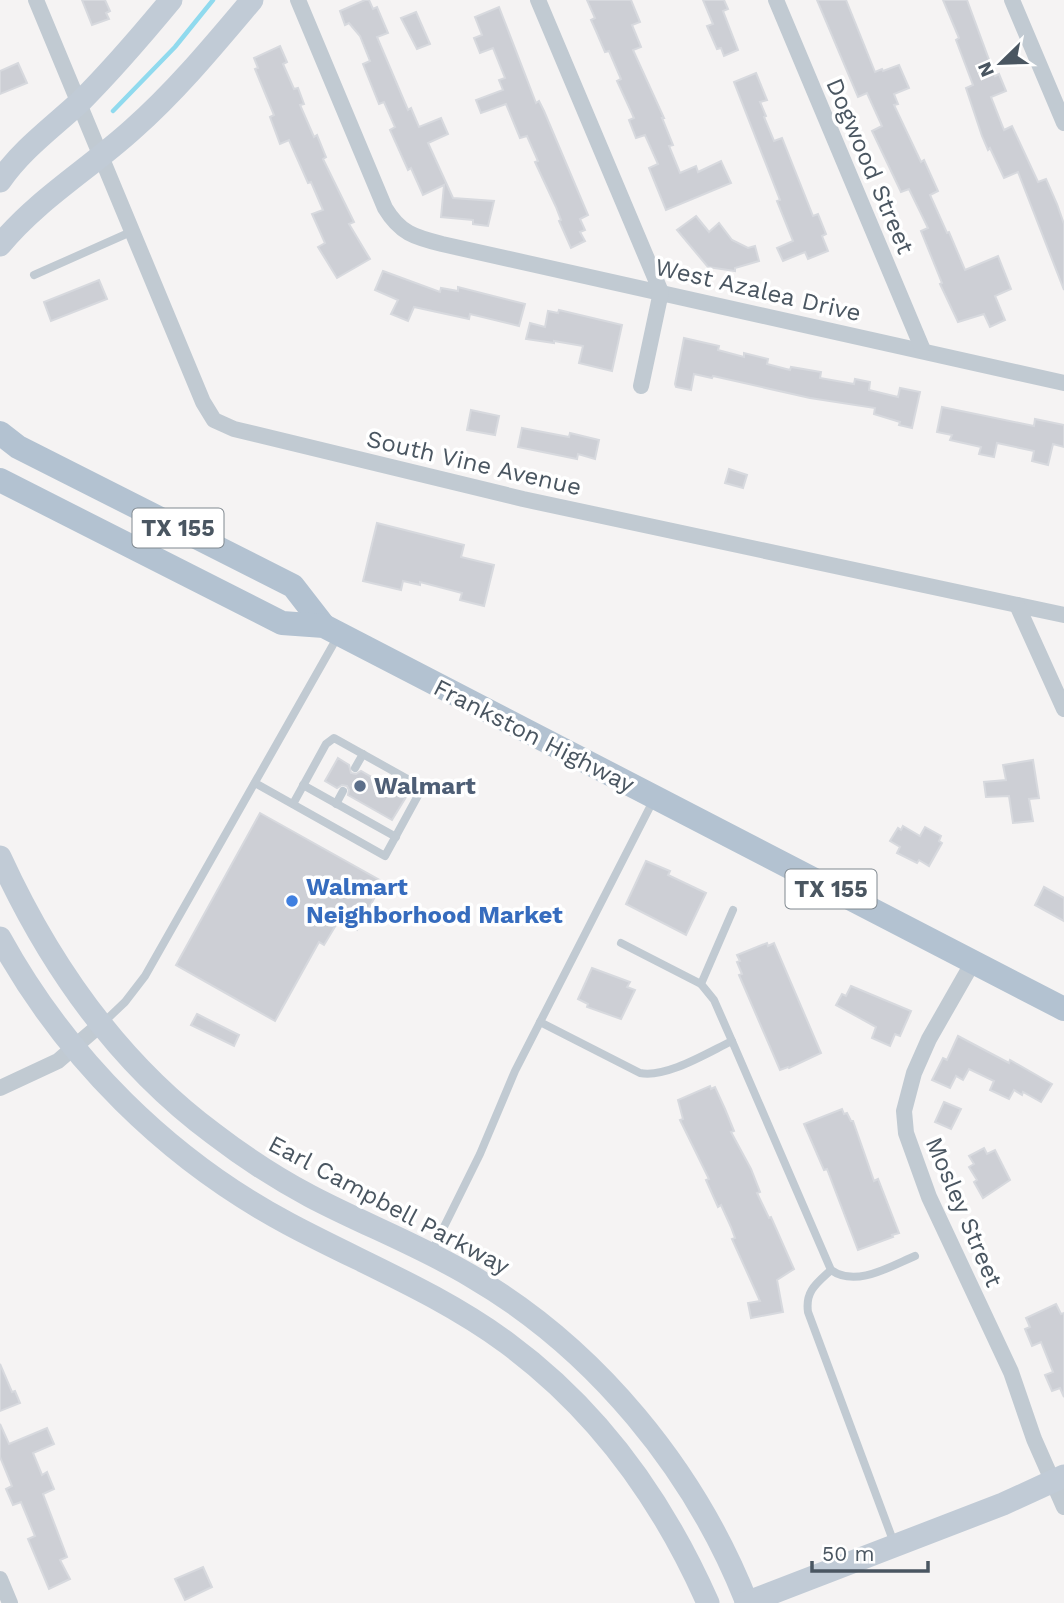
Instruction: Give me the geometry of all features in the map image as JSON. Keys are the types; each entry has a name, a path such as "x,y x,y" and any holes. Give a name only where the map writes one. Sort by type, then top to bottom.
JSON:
{"main road":[{"path":"0,181 30,145 79,103 118,64 171,0"},
{"path":"0,245 46,199 130,132 177,88 252,0"},
{"name":"TX 155","path":"6,439 293,586 331,630"},
{"name":"Frankston Highway","path":"0,480 282,623 331,630 1064,1009"},
{"name":"Earl Campbell Parkway","path":"3,872 54,961 82,1002 131,1059 174,1101 248,1159 309,1196 431,1253 492,1289 545,1328 593,1371 630,1410 692,1493 747,1603"},
{"path":"0,938 36,996 74,1048 147,1125 230,1189 292,1226 416,1286 507,1343 554,1381 595,1422 654,1500 708,1603"},
{"path":"416,1286 431,1253"},
{"path":"747,1603 1003,1504 1058,1479"}],"street":[{"name":"South Vine Avenue","path":"36,0 203,402 214,420 224,426 523,499 1064,615"},
{"name":"West Azalea Drive","path":"298,0 390,215 407,233 442,244 1064,383"},
{"path":"538,0 661,292 642,386"},
{"name":"Dogwood Street","path":"776,0 923,350"},
{"path":"1012,0 1064,123"},
{"path":"1017,605 1064,709"},
{"name":"Mosley Street","path":"973,962 929,1039 914,1073 904,1111 906,1133 929,1197 1011,1372 1028,1423 1058,1479 1064,1507"},
{"path":"0,1088 45,1068 102,1024"},
{"path":"0,1579 10,1603"}],"lane":[{"path":"34,275 133,231"},
{"path":"102,1024 125,1002 145,976 255,783 331,630"},
{"path":"255,783 385,856 421,790 420,786 338,740 329,740 293,804"},
{"path":"355,768 363,754"},
{"path":"303,785 396,837"},
{"path":"336,804 343,791"},
{"path":"431,1253 480,1154 515,1071 654,798"},
{"path":"701,984 733,910"},
{"path":"621,943 701,984 714,1000 831,1270 852,1277 866,1276 915,1256"},
{"path":"540,1022 640,1073 650,1075 673,1068 732,1041"},
{"path":"831,1270 808,1295 808,1312 895,1545"}],"building":[{"path":"82,0 105,0 110,11 106,13 109,19 92,25"},
{"path":"369,0 373,9 377,7 388,33 377,37 408,110 411,108 419,127 441,118 448,134 428,143 453,198 494,201 488,226 473,224 473,220 441,217 444,185 423,195 411,168 408,170 390,130 395,127 384,102 379,104 363,64 370,61 360,36 349,23 345,25 340,11"},
{"path":"587,0 631,0 640,22 632,25 641,47 633,50 664,118 673,145 669,146 680,173 696,166 698,172 721,161 731,183 666,210 649,168 658,164 645,135 636,138 629,120 634,118 617,81 621,79 591,20 595,18"},
{"path":"703,0 724,0 728,9 723,11 738,50 724,56 721,48 717,49 707,26 713,24"},
{"path":"817,0 846,0 875,72 899,65 909,88 894,94 898,104 894,105 938,191 930,195 965,270 998,256 1011,289 995,296 1005,320 990,327 984,314 958,322 940,284 942,283 921,231 928,228 909,189 901,192 872,131 882,126 867,93 858,97"},
{"path":"943,0 967,0 995,76 999,74 1006,91 991,97 1004,130 1012,126 1038,182 1046,179 1057,204 1064,224 1064,290 1018,172 1004,178 982,136 966,88 973,85 956,40 959,38"},
{"path":"499,7 536,103 539,101 544,111 588,215 580,219 585,230 580,232 585,241 571,248 527,136 520,138 506,104 481,113 476,100 503,90 499,80 505,78 493,48 480,53 474,38 482,35 475,17"},
{"path":"416,12 430,44 417,49 401,18"},
{"path":"280,46 287,62 283,64 294,89 298,88 304,104 300,105 314,137 317,135 326,157 323,159 354,222 349,224 370,259 337,278 318,247 325,243 312,214 323,210 289,140 280,144 270,117 274,115 255,69 258,68 254,58"},
{"path":"18,63 27,83 0,94 0,71"},
{"path":"756,73 767,100 760,102 774,141 782,138 813,216 818,214 826,234 822,236 828,251 808,259 805,252 783,261 777,248 793,241 734,82"},
{"path":"696,216 709,232 719,223 732,240 748,248 755,246 759,261 735,268 735,271 708,267 677,230"},
{"path":"383,271 440,292 441,288 458,291 458,287 525,304 519,326 470,314 469,319 414,307 408,321 391,314 398,300 375,290"},
{"path":"99,280 107,299 51,321 44,302"},
{"path":"559,310 622,325 612,371 579,363 583,346 526,339 530,323 545,327 548,311 558,313"},
{"path":"684,338 719,346 718,350 744,357 744,353 768,359 767,364 790,370 791,367 821,372 820,378 854,384 855,379 870,382 869,390 898,397 900,388 920,392 912,428 874,414 875,408 810,398 713,376 694,374 691,390 676,387"},
{"path":"942,407 1034,426 1035,419 1064,425 1064,447 1053,444 1048,465 1032,461 1034,451 997,443 994,457 979,454 981,447 950,440 952,435 937,432"},
{"path":"471,410 499,416 495,435 467,430"},
{"path":"522,428 569,437 570,433 599,440 595,459 578,454 577,459 518,447"},
{"path":"729,469 747,475 743,488 725,483"},
{"path":"377,523 464,545 461,557 494,565 484,606 460,600 462,593 420,582 420,585 403,581 401,590 363,581"},
{"name":"Walmart","path":"338,758 349,765 351,773 361,771 406,797 392,820 348,795 347,786 337,788 325,781"},
{"path":"1033,760 1039,798 1029,799 1033,821 1013,823 1009,796 986,797 984,782 1006,780 1003,765"},
{"name":"Walmart Neighborhood Market","path":"260,813 383,882 357,930 339,920 324,945 319,942 275,1021 176,965"},
{"path":"903,826 920,836 925,827 941,836 939,841 942,843 929,866 897,853 900,847 890,841 898,828 901,830"},
{"path":"646,861 670,871 668,875 706,893 686,935 626,904"},
{"path":"1044,887 1064,898 1064,921 1035,905"},
{"path":"767,943 768,946 774,943 821,1053 780,1070 739,975 742,974 737,962 740,961 737,955"},
{"path":"592,968 630,982 627,987 635,990 621,1019 587,1007 588,1004 578,999"},
{"path":"851,986 911,1011 900,1036 895,1034 890,1046 872,1038 876,1027 836,1005 842,994 846,996"},
{"path":"197,1014 239,1035 234,1046 191,1025"},
{"path":"958,1036 1009,1063 1010,1060 1052,1084 1041,1102 1014,1090 1009,1099 990,1090 994,1081 969,1069 963,1080 956,1076 950,1088 932,1080 943,1058 947,1060"},
{"path":"710,1086 711,1089 715,1087 734,1131 731,1132 751,1169 760,1192 757,1193 794,1269 777,1280 783,1312 751,1318 748,1303 760,1301 732,1239 735,1238 731,1227 721,1205 718,1207 706,1180 709,1179 680,1120 683,1119 678,1100"},
{"path":"944,1102 961,1109 951,1129 935,1122"},
{"path":"842,1109 853,1121 874,1181 878,1179 899,1233 858,1250 827,1169 824,1170 804,1124"},
{"path":"984,1148 987,1154 995,1150 1010,1180 983,1198 969,1167 974,1164 969,1156"},
{"path":"1056,1304 1061,1314 1064,1313 1064,1397 1060,1388 1052,1391 1045,1375 1053,1372 1041,1342 1032,1346 1025,1329 1030,1327 1026,1318"},
{"path":"0,1364 20,1403 0,1411"},
{"path":"0,1424 9,1444 47,1428 54,1444 33,1453 42,1475 47,1472 54,1489 43,1494 67,1557 60,1560 70,1579 49,1589 28,1539 35,1536 21,1502 13,1505 6,1489 12,1486 0,1457"},
{"path":"203,1567 212,1587 185,1600 175,1579"}],"waterway":[{"path":"113,111 175,47 213,0"}],"place":[{"name":"Walmart","path":"360,786"},
{"name":"Walmart Neighborhood Market","path":"292,901"}]}
